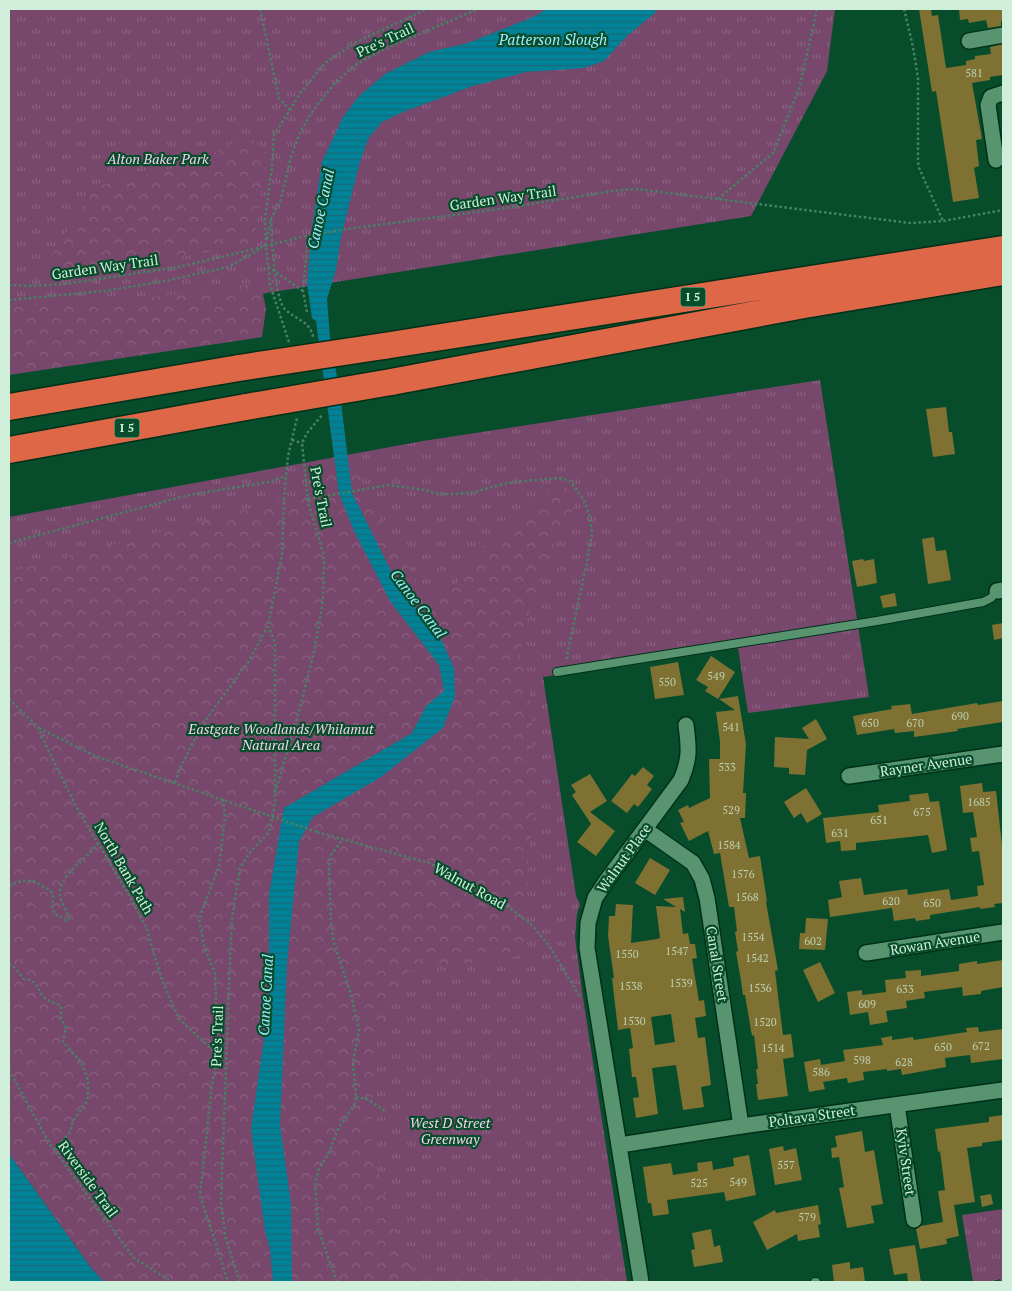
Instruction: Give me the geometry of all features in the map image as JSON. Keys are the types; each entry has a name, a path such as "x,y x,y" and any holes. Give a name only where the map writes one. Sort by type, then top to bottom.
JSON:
{"highway":[{"name":"I 5","path":"9,407 239,368 1003,249"},
{"name":"I 5","path":"9,450 804,305 1003,272"}],"street":[{"path":"969,41 1003,35"},
{"path":"996,160 988,105 991,97 1003,93"},
{"name":"Walnut Place","path":"597,1001 587,948 588,922 595,898 681,780 688,763 689,748 686,725"},
{"name":"Rayner Avenue","path":"849,776 1003,754"},
{"name":"Canal Street","path":"646,830 692,863 702,879 708,907 741,1126"},
{"name":"Rowan Avenue","path":"866,953 1003,932"},
{"path":"597,1001 641,1282"},
{"name":"Poltava Street","path":"620,1145 741,1126 1003,1090"},
{"name":"Kyiv Street","path":"897,1105 914,1220"}],"lane":[{"path":"561,672 983,602 1000,591"}],"path":[{"path":"260,9 279,98 290,110"},
{"name":"Pre's Trail","path":"266,246 270,219 281,199 291,157 300,130 334,84 355,65 382,50 478,9"},
{"path":"717,200 773,153 799,89 817,9"},
{"path":"904,9 918,78 918,162 921,173 943,221"},
{"name":"Garden Way Trail","path":"9,285 65,284 221,257 301,237 347,229 499,209 620,190 636,189 910,223 943,221 1003,210"},
{"path":"270,219 279,297 284,308 312,330 314,340"},
{"path":"307,245 303,291 308,312"},
{"path":"9,300 105,291 165,282 228,267 266,246"},
{"path":"268,267 303,291"},
{"path":"292,440 302,443 307,433 323,414 325,408"},
{"name":"Pre's Trail","path":"240,1282 226,1240 221,1203 232,918 240,868 251,851 269,832 275,805 274,797 314,652 323,601 324,556 308,499 302,443"},
{"path":"9,543 189,495 268,482 286,476"},
{"path":"308,499 389,485 425,490 438,494 462,494 524,481 559,478 570,481 584,500 592,532 561,672"},
{"path":"268,626 275,643 274,797"},
{"name":"North Bank Path","path":"9,699 38,727 48,752 78,810 146,927 162,980 179,1020 218,1055"},
{"name":"Walnut Road","path":"38,727 95,756 317,832 429,863 494,896 531,924 550,947 582,999 597,1001"},
{"path":"223,799 225,816 218,866 199,920 204,946 215,973 218,1055 212,1084 200,1195 228,1282"},
{"path":"337,1282 318,1228 315,1183 319,1168 329,1153 338,1129 354,1105 356,1096 353,1062 359,1030 351,994 334,943 331,923 329,866 331,855 343,839"},
{"path":"9,886 21,880 39,882 51,891 54,913 66,921 69,918 60,898 60,885 98,843"},
{"path":"9,964 24,979 35,982 46,999 61,1006 61,1018 66,1028 63,1042 81,1062 88,1080 87,1101 73,1122 70,1132 54,1151"},
{"name":"Riverside Trail","path":"9,1070 54,1151 134,1258 172,1282"},
{"path":"356,1096 367,1099 385,1111"}],"green space":[{"name":"Alton Baker Park","path":"9,9 835,9 827,71 751,216 9,334"},
{"path":"248,134 267,154 254,243 115,270 43,276 54,250 97,186 161,172 216,152"},
{"path":"261,283 266,309 262,337 9,375 9,306 113,302"},
{"name":"Eastgate Woodlands/Whilamut Natural Area","path":"820,380 869,697 748,713 738,648 543,677 576,896 580,904 575,937 627,1282 104,1282 9,1154 9,517 423,441"},
{"name":"Eastgate Woodlands/Whilamut Natural Area","path":"320,460 356,462 366,493 425,596 455,585 488,541 518,522 544,491 563,485 577,498 568,522 556,539 530,608 519,656 530,697 536,785 528,866 526,955 408,971 374,1040 371,1146 395,1232 417,1282 292,1282 291,1203 280,1125 287,964 299,841 313,817 381,777 443,728 455,695 440,637 400,589 352,493 340,495 354,531 390,601 439,665 444,691 426,706 412,733 284,808 269,894 269,1004 260,1189 265,1230 270,1249 273,1282 104,1282 91,1268 9,1154 9,572 312,492"},
{"path":"1003,1209 1003,1282 1000,1279 989,1282 973,1282 962,1215"}],"water":[{"path":"547,9 656,9 655,13 627,36 604,61 584,68 526,72 473,86 403,112 382,122 368,139 359,165 341,237 336,270 327,299 330,338 340,394 352,493 400,589 440,637 454,668 455,696 443,728 381,777 313,817 299,841 287,964 280,1125 291,1203 292,1282 273,1282 270,1249 265,1231 251,1129 269,1004 269,894 284,808 412,733 426,706 444,691 439,665 390,601 354,531 339,494 316,321 312,318 307,284 312,227 322,162 343,117 358,97 385,74 429,52 468,43 533,17"},
{"path":"9,1154 91,1268 104,1282 9,1282"}],"building":[{"path":"919,9 931,9 932,16 938,15 946,68 966,65 966,61 975,59 975,56 991,54 990,47 1003,44 1003,75 990,77 990,80 972,83 982,139 976,140 979,166 974,168 979,198 953,202 936,91 932,92"},
{"path":"959,9 1003,9 1003,21 1001,21 1001,26 988,28 986,20 969,23 968,19 960,20"},
{"path":"946,407 949,432 952,432 955,454 933,457 926,409"},
{"path":"934,537 936,551 946,550 951,580 928,584 922,539"},
{"path":"863,559 864,561 874,559 877,583 857,587 852,561"},
{"path":"895,593 897,606 883,608 880,596"},
{"path":"1003,623 1003,638 994,640 992,625"},
{"path":"711,656 735,672 718,699 705,691 708,687 696,680"},
{"path":"678,662 684,695 655,699 650,667"},
{"path":"738,696 746,744 743,793 746,793 745,818 740,818 749,858 760,856 778,970 775,971 783,1035 791,1034 794,1057 783,1059 788,1096 758,1100 756,1069 758,1069 754,1035 752,1036 745,995 743,995 736,952 738,951 734,907 729,907 720,853 714,854 708,831 689,841 680,823 684,822 678,810 688,805 689,808 710,798 709,759 720,759 720,741 716,712 735,710 719,699"},
{"path":"1003,701 1003,722 914,737 914,731 895,733 894,729 857,735 853,716 892,709 891,706 910,704 912,714 977,703 978,705"},
{"path":"816,719 827,739 807,750 805,775 789,774 789,768 774,767 775,737 809,739 802,728"},
{"path":"643,767 654,776 647,785 652,789 638,807 634,804 627,813 611,801 632,774 635,776"},
{"path":"590,774 607,801 590,812 615,831 596,856 577,842 591,824 572,795 576,792 571,785"},
{"path":"982,783 983,792 996,791 1003,854 1003,903 994,904 995,907 980,909 980,907 930,915 930,919 916,921 915,918 894,921 892,908 830,917 828,900 842,897 839,881 861,878 864,895 907,889 908,895 949,889 951,900 978,896 977,886 984,885 979,851 972,852 970,838 977,837 973,812 963,813 960,786"},
{"path":"806,788 822,814 807,823 801,813 794,818 784,802"},
{"path":"928,793 930,802 939,801 947,850 932,853 928,835 856,843 856,850 841,851 840,841 826,843 823,818 879,812 878,805 910,801 909,795"},
{"path":"650,858 670,870 655,895 635,883"},
{"path":"683,897 685,912 680,909 683,934 688,933 690,944 695,944 697,958 692,959 699,1001 704,1000 706,1016 695,1018 698,1038 705,1037 711,1085 701,1087 704,1107 683,1110 676,1065 652,1068 658,1114 636,1118 633,1098 639,1097 636,1077 632,1077 629,1049 633,1048 630,1028 618,1030 612,978 614,978 608,936 609,916 615,916 616,904 633,905 631,943 657,939 660,938 656,906 676,907 663,899","holes":["671,1014 675,1042 655,1045 651,1017"]},
{"path":"806,918 828,919 825,950 799,949 800,933 805,933"},
{"path":"1003,960 1003,987 981,991 981,994 963,996 962,987 924,992 925,998 906,1001 907,1008 886,1011 888,1022 870,1025 868,1012 850,1015 847,992 862,990 862,995 886,992 885,980 906,978 905,971 921,970 921,976 959,971 959,964 977,961 977,964"},
{"path":"820,962 835,993 818,1002 803,970"},
{"path":"978,1027 979,1032 1003,1029 1003,1059 971,1063 970,1055 945,1058 946,1067 902,1075 901,1069 863,1072 864,1080 848,1083 847,1078 823,1082 825,1089 809,1092 804,1062 820,1059 821,1065 845,1061 843,1050 883,1045 881,1038 892,1036 892,1040 913,1037 914,1040 967,1032 966,1028"},
{"path":"1003,1115 1003,1140 982,1143 982,1146 967,1148 975,1202 954,1205 959,1236 946,1239 947,1244 920,1249 916,1229 921,1226 943,1222 938,1191 945,1190 935,1129 989,1122 989,1117"},
{"path":"862,1131 865,1152 874,1150 883,1204 871,1206 874,1223 847,1228 839,1188 844,1187 839,1157 832,1158 831,1148 837,1147 835,1136"},
{"path":"783,1146 784,1151 796,1148 802,1180 775,1185 769,1149"},
{"path":"749,1155 756,1195 726,1201 724,1192 667,1200 669,1214 653,1216 651,1203 648,1203 643,1167 671,1163 673,1175 698,1171 697,1163 712,1161 713,1170 734,1166 733,1158"},
{"path":"991,1194 993,1204 982,1207 980,1196"},
{"path":"818,1205 821,1224 818,1225 820,1237 798,1241 797,1234 767,1250 753,1222 775,1210 776,1213"},
{"path":"711,1229 714,1247 720,1245 723,1262 694,1267 691,1250 695,1249 692,1233"},
{"path":"915,1245 921,1282 908,1282 907,1273 894,1275 889,1249"},
{"path":"850,1262 850,1269 863,1267 865,1282 834,1282 832,1265"}],"water label":[{"name":"Patterson Slough","path":"553,40"},
{"name":"Canoe Canal","path":"321,209"},
{"name":"Canoe Canal","path":"418,604"},
{"name":"Canoe Canal","path":"266,995"}],"park label":[{"name":"West D Street Greenway","path":"450,1132"}]}
